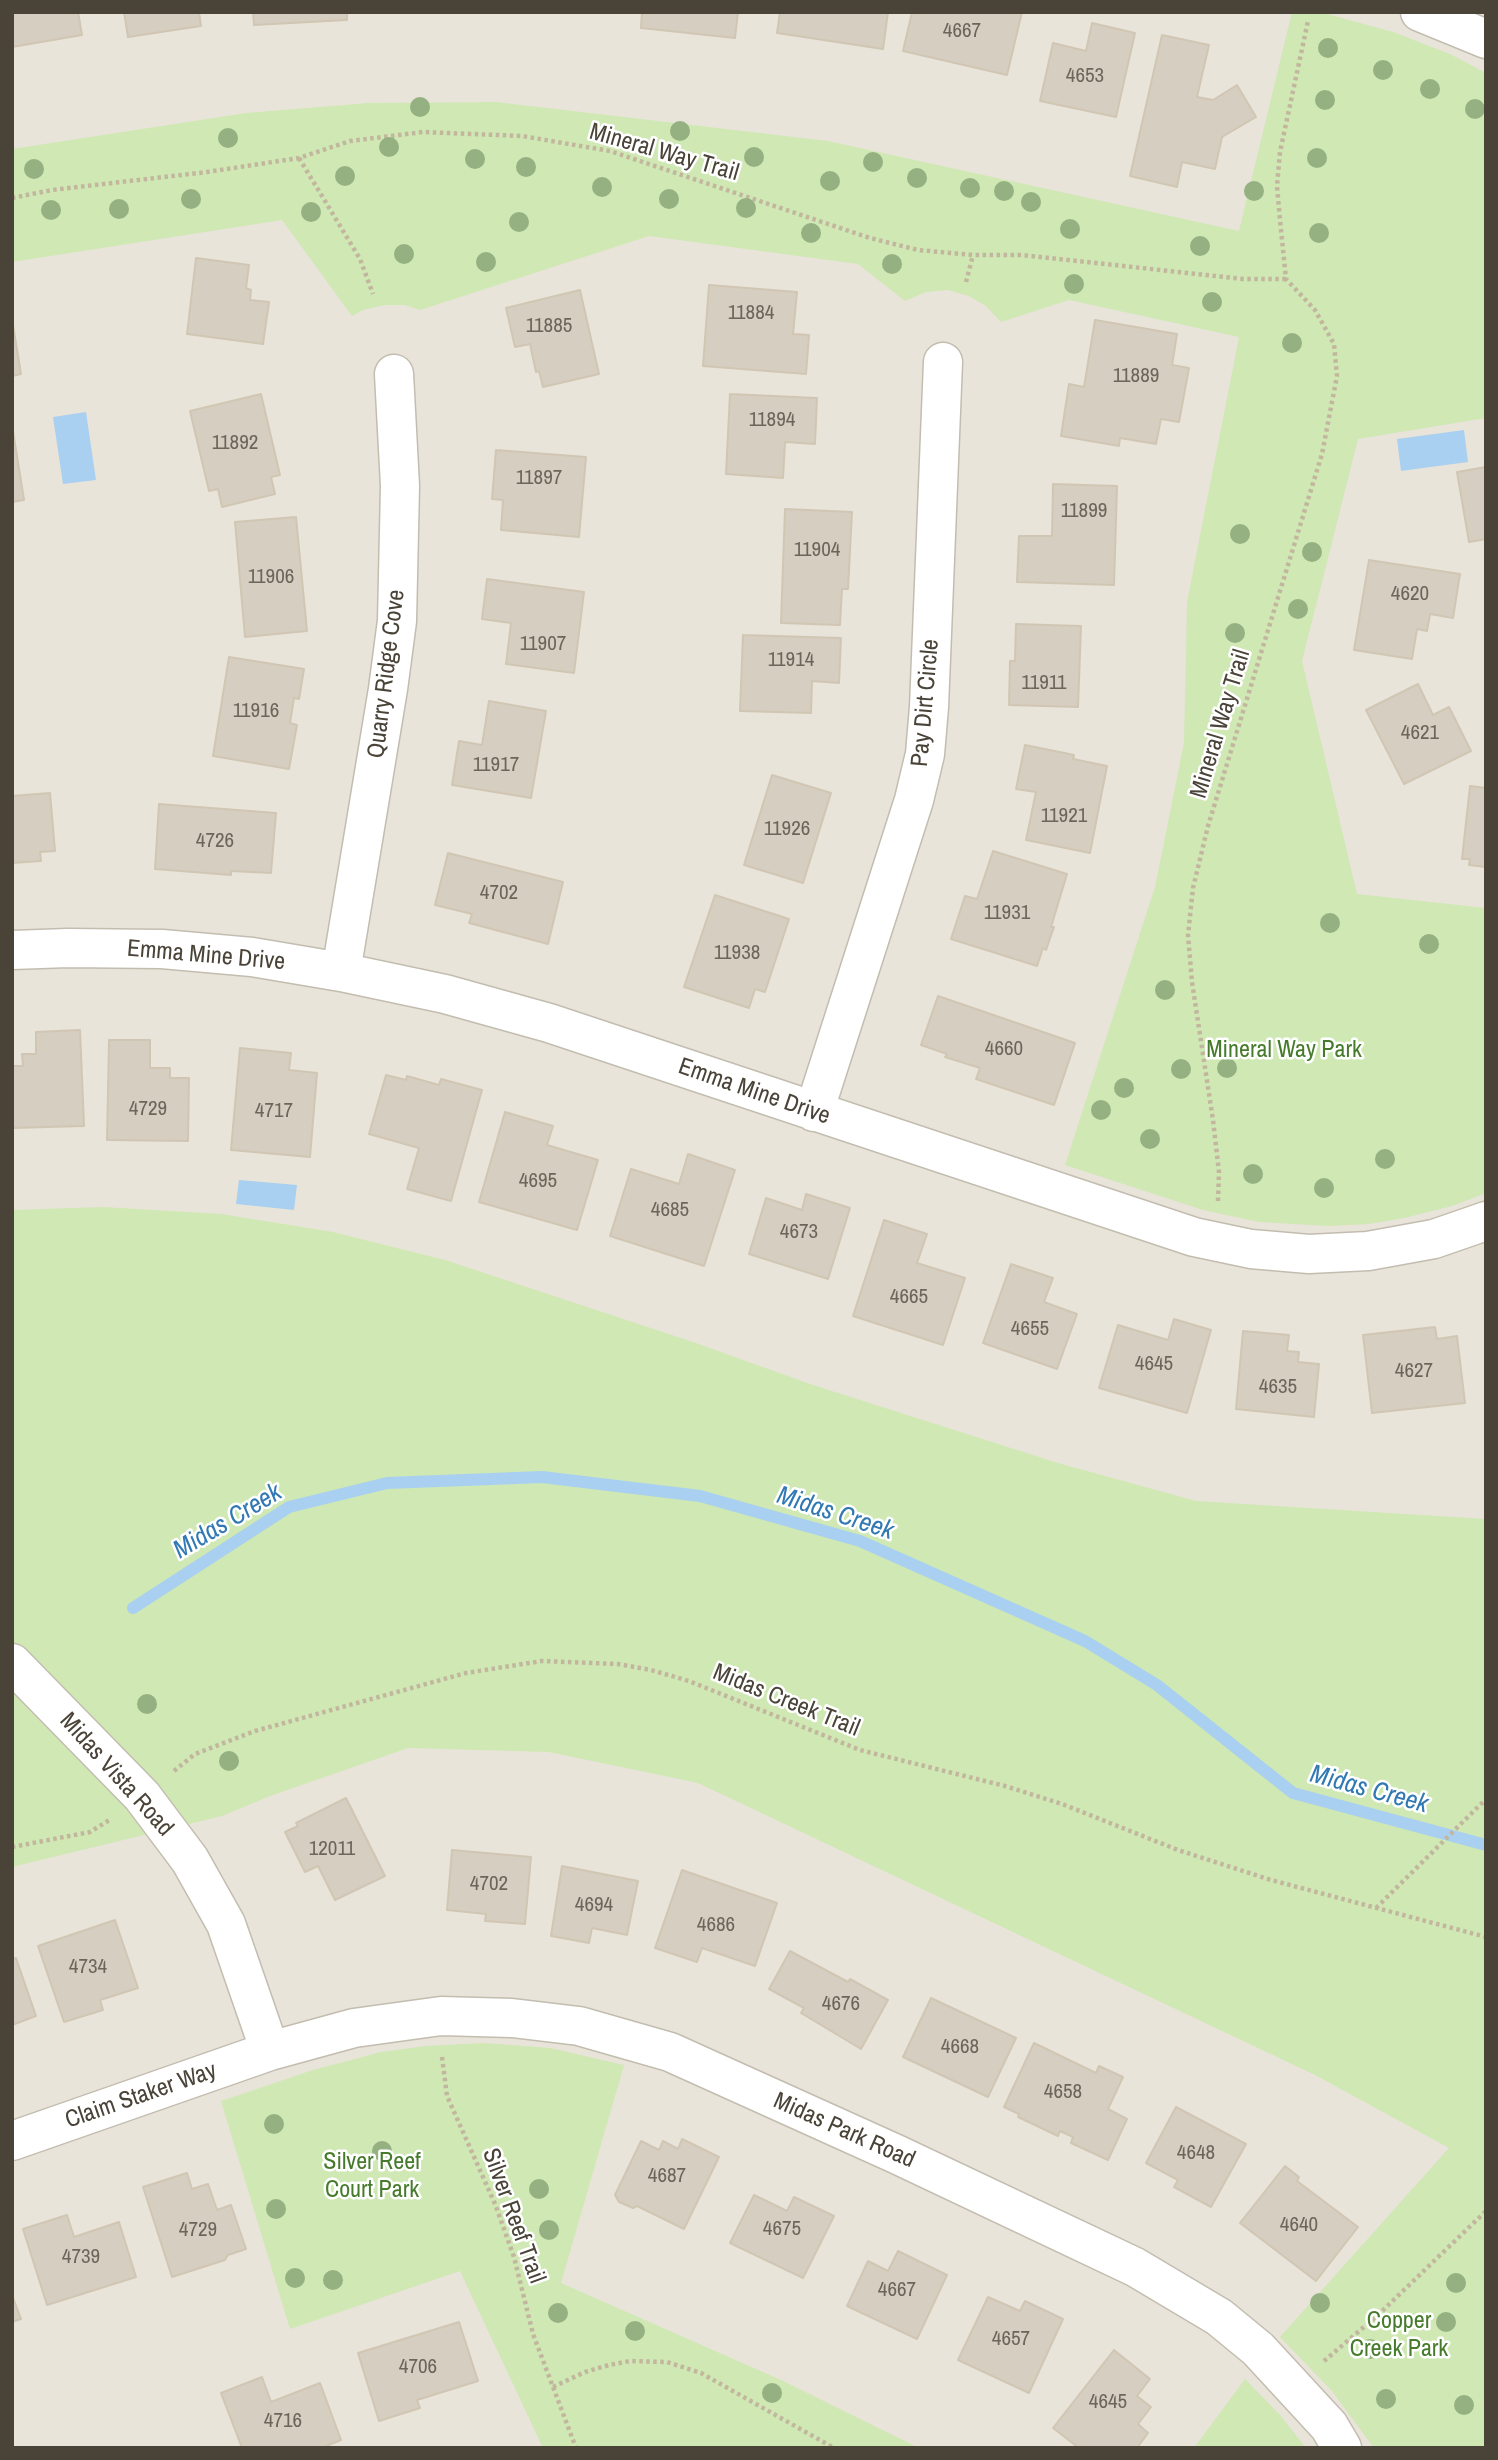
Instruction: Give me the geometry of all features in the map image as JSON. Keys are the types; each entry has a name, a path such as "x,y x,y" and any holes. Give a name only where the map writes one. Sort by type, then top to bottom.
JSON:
{"street":[{"path":"1420,12 1486,39"},
{"name":"Pay Dirt Circle","path":"814,1112 914,800 925,754 943,362"},
{"name":"Quarry Ridge Cove","path":"341,972 397,621 400,486 394,374"},
{"name":"Emma Mine Drive","path":"12,950 68,947 162,949 252,957 445,993 549,1023 1194,1237 1251,1249 1309,1254 1368,1251 1434,1239 1486,1221"},
{"name":"Midas Vista Road","path":"12,1663 142,1796 190,1860 226,1924 270,2051"},
{"name":"Midas Park Road","path":"270,2051 354,2028 441,2017 512,2018 579,2026 670,2052 1070,2235 1173,2288 1219,2317 1258,2349 1329,2426 1342,2448"},
{"name":"Claim Staker Way","path":"12,2141 270,2051"}],"path":[{"path":"1286,279 1277,186 1280,152 1308,21"},
{"name":"Mineral Way Trail","path":"12,198 52,190 299,158 349,141 423,132 522,136 610,151 870,238 918,250 973,255 1022,255 1243,279 1286,279 1315,310 1334,344 1337,376 1322,454 1208,826 1193,888 1189,947 1219,1172 1218,1201"},
{"path":"299,158 360,259 373,294"},
{"path":"965,282 973,255"},
{"name":"Midas Creek Trail","path":"178,1767 195,1754 255,1731 466,1674 542,1661 618,1664 689,1681 860,1750 1005,1786 1062,1804 1220,1864 1376,1909 1486,1937"},
{"path":"1376,1909 1486,1799"},
{"path":"12,1847 90,1832 103,1825"},
{"name":"Silver Reef Trail","path":"442,2056 447,2096 507,2236 533,2334 576,2448"},
{"path":"1323,2361 1378,2315 1486,2211"},
{"path":"553,2387 585,2372 609,2365 630,2361 667,2362 712,2379 834,2448"}],"shaded area":[{"path":"12,12 1486,12 1486,2448 12,2448"}],"green space":[{"name":"Mineral Way Park","path":"1292,12 1320,12 1393,32 1450,54 1486,73 1486,418 1358,439 1302,661 1357,894 1486,908 1486,1193 1452,1206 1404,1218 1369,1224 1329,1226 1259,1222 1203,1210 1065,1165 1155,887 1184,743 1187,602 1239,337 1069,300 1001,322 986,306 969,296 948,290 926,292 905,301 858,264 649,236 420,310 405,305 384,305 352,316 282,220 12,262 12,149 246,113 368,103 496,102 828,141 1239,231"},
{"name":"Copper Creek Park","path":"103,1207 221,1214 333,1232 445,1260 693,1342 813,1385 1058,1463 1196,1501 1486,1519 1486,2448 1374,2448 1332,2391 1280,2337 1449,2148 1315,2075 698,1783 549,1752 408,1748 270,1796 222,1816 12,1867 12,1210"},
{"name":"Silver Reef Court Park","path":"484,2043 550,2048 624,2065 561,2283 781,2380 919,2448 543,2448 460,2271 290,2329 221,2101 313,2070 381,2052"},
{"path":"1245,2379 1280,2415 1306,2448 1194,2448"}],"water":[{"path":"86,412 96,480 63,484 53,417"},
{"path":"1464,430 1468,462 1401,471 1397,439"},
{"path":"239,1180 297,1185 294,1210 236,1204"}],"building":[{"path":"12,12 78,12 82,35 12,47"},
{"path":"124,12 199,12 201,26 128,37"},
{"path":"253,12 347,12 347,20 254,25"},
{"path":"642,12 738,12 735,38 641,28"},
{"path":"780,12 888,12 883,49 777,33"},
{"path":"912,12 1022,12 1007,75 903,51"},
{"path":"1092,23 1135,33 1116,117 1040,101 1053,43 1086,51"},
{"path":"1162,35 1209,45 1197,97 1213,100 1237,85 1256,117 1222,137 1215,169 1182,162 1177,187 1130,176"},
{"path":"196,258 249,265 246,288 251,290 250,300 269,302 263,344 187,334"},
{"path":"709,285 797,292 793,334 809,335 806,374 703,366"},
{"path":"580,290 599,374 543,387 539,371 536,372 530,344 515,347 506,308"},
{"path":"12,319 21,374 12,376"},
{"path":"1095,320 1177,334 1172,365 1189,368 1179,422 1161,419 1156,444 1120,438 1119,446 1061,436 1069,384 1084,387"},
{"path":"261,394 280,475 271,477 275,494 222,507 218,489 209,491 190,411"},
{"path":"730,394 817,398 815,444 785,442 783,478 726,474"},
{"path":"12,425 24,500 12,502"},
{"path":"496,450 586,457 579,537 501,530 503,500 492,499"},
{"path":"1486,467 1486,539 1469,542 1457,472"},
{"path":"1053,484 1117,486 1114,585 1017,582 1019,536 1052,536"},
{"path":"785,509 852,512 848,589 842,589 840,625 781,623"},
{"path":"296,517 307,631 245,637 235,522"},
{"path":"1369,560 1460,574 1453,618 1430,614 1427,631 1417,629 1412,659 1354,650"},
{"path":"487,579 584,592 574,673 506,664 511,623 482,619"},
{"path":"1016,624 1081,626 1078,707 1009,705 1010,661 1015,661"},
{"path":"743,635 841,638 839,683 812,681 811,713 740,711"},
{"path":"229,657 304,669 299,699 294,698 290,723 297,725 289,769 213,756"},
{"path":"1418,684 1433,715 1449,707 1471,751 1404,784 1366,710"},
{"path":"489,701 546,711 531,798 452,785 459,741 482,745"},
{"path":"1025,745 1074,755 1073,759 1107,766 1090,853 1026,840 1036,792 1016,789"},
{"path":"772,775 831,793 803,883 744,865"},
{"path":"1470,786 1486,788 1486,867 1469,865 1470,859 1462,859"},
{"path":"50,793 55,851 40,852 41,861 12,863 12,796"},
{"path":"159,804 276,813 271,873 231,871 231,875 155,869"},
{"path":"993,851 1067,874 1051,927 1054,927 1037,966 951,939 965,896 977,899"},
{"path":"448,853 563,882 548,944 469,923 472,914 435,905"},
{"path":"715,895 789,919 765,992 755,989 749,1008 684,987"},
{"path":"938,996 1075,1043 1054,1105 976,1079 980,1068 945,1057 947,1054 921,1045"},
{"path":"80,1030 84,1126 12,1128 12,1066 23,1066 22,1054 36,1054 36,1032"},
{"path":"109,1040 150,1040 150,1068 170,1068 170,1078 189,1078 188,1141 107,1140"},
{"path":"240,1048 291,1053 289,1070 317,1073 310,1157 231,1150"},
{"path":"386,1075 406,1080 407,1076 439,1085 441,1079 482,1090 451,1201 407,1189 419,1148 369,1134"},
{"path":"505,1112 553,1126 547,1145 598,1160 577,1230 479,1202"},
{"path":"688,1154 735,1170 704,1266 610,1236 631,1169 679,1184"},
{"path":"806,1194 850,1208 828,1279 749,1254 766,1198 802,1210"},
{"path":"884,1220 927,1234 917,1263 965,1278 943,1345 853,1316"},
{"path":"1011,1264 1053,1278 1044,1302 1077,1314 1057,1369 983,1343"},
{"path":"1174,1319 1211,1330 1187,1413 1099,1388 1118,1325 1168,1340"},
{"path":"1435,1327 1437,1339 1457,1336 1465,1403 1372,1413 1363,1335"},
{"path":"1243,1331 1289,1335 1287,1351 1299,1352 1298,1362 1319,1364 1314,1417 1236,1409"},
{"path":"346,1798 385,1876 335,1900 318,1866 305,1872 285,1832 298,1826 296,1823"},
{"path":"452,1850 531,1857 525,1924 485,1921 486,1914 447,1910"},
{"path":"562,1866 638,1881 627,1935 592,1928 589,1943 551,1936"},
{"path":"682,1870 777,1903 755,1966 702,1948 697,1962 655,1948"},
{"path":"115,1920 138,1988 100,2000 103,2010 64,2022 38,1946"},
{"path":"790,1951 888,2000 861,2049 801,2013 804,2008 769,1989"},
{"path":"16,1958 36,2016 12,2025 12,1959"},
{"path":"931,1998 1016,2038 988,2097 903,2057"},
{"path":"1034,2043 1096,2073 1099,2066 1123,2077 1108,2109 1127,2119 1108,2160 1071,2143 1073,2137 1060,2131 1058,2136 1018,2117 1019,2114 1004,2107"},
{"path":"1176,2107 1246,2144 1211,2207 1174,2187 1178,2180 1146,2163"},
{"path":"682,2139 719,2157 684,2229 637,2206 633,2208 619,2202 615,2195 641,2141 659,2150 663,2141 678,2149"},
{"path":"1285,2166 1299,2177 1297,2181 1358,2227 1316,2281 1240,2223"},
{"path":"187,2173 192,2189 208,2184 217,2210 231,2205 246,2249 228,2255 225,2260 172,2277 143,2187"},
{"path":"754,2195 787,2211 794,2197 834,2216 803,2278 730,2243"},
{"path":"67,2215 74,2237 119,2222 136,2277 47,2305 23,2229"},
{"path":"898,2251 947,2275 917,2339 847,2306 868,2261 888,2271"},
{"path":"12,2295 21,2319 12,2322"},
{"path":"988,2297 1020,2311 1025,2301 1063,2319 1029,2393 958,2360"},
{"path":"459,2322 478,2381 417,2400 420,2408 379,2421 358,2353"},
{"path":"1114,2350 1150,2379 1137,2396 1151,2407 1138,2424 1148,2433 1137,2448 1079,2448 1053,2428"},
{"path":"262,2377 271,2402 320,2383 341,2440 321,2448 242,2448 221,2393"}],"waterway":[{"name":"Midas Creek","path":"133,1608 289,1507 387,1483 542,1477 700,1496 860,1541 1085,1641 1157,1685 1293,1793 1486,1845"}]}
